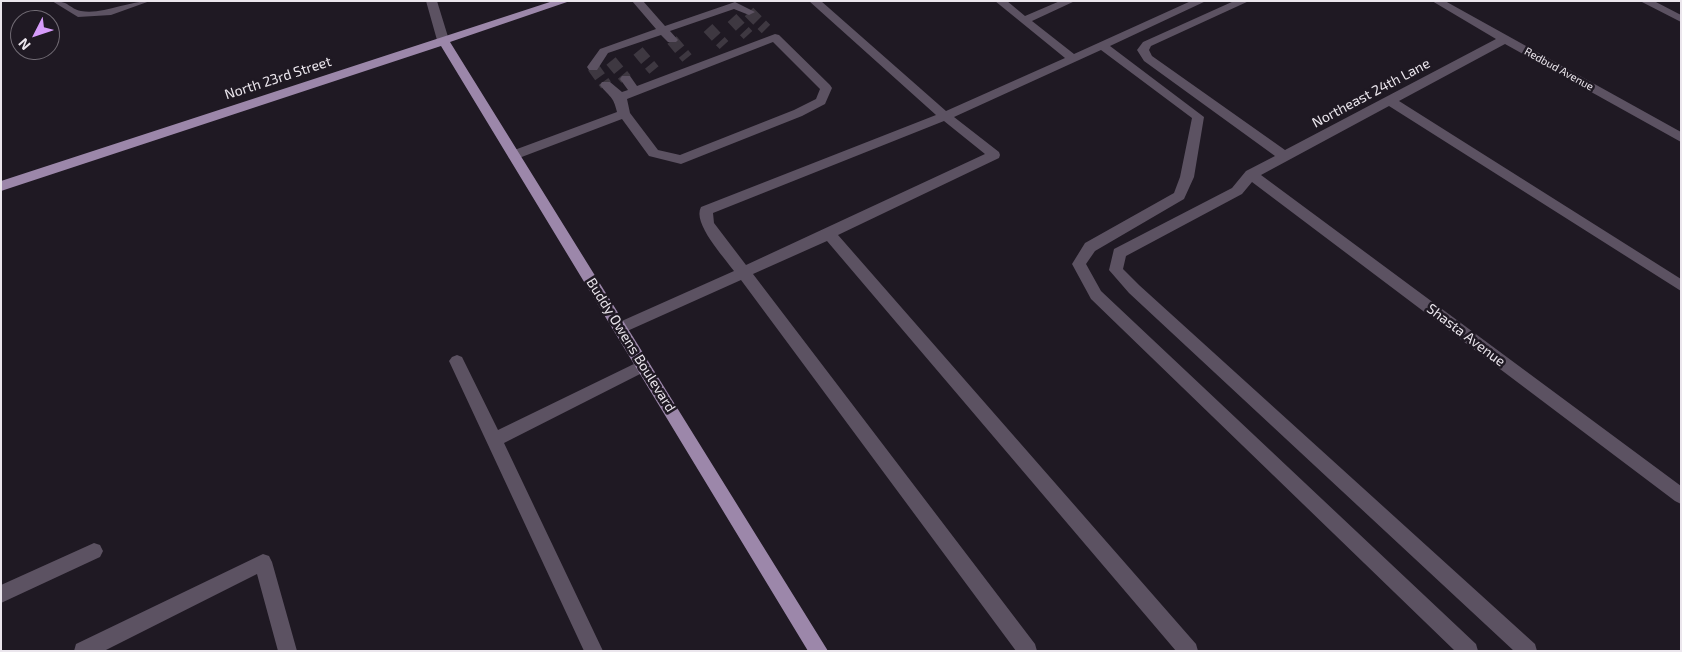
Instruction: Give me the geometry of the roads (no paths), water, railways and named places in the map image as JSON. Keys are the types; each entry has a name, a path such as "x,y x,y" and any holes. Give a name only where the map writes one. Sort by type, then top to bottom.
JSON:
{"main road":[{"name":"North 23rd Street","path":"1,186 565,1"},
{"name":"Buddy Owens Boulevard","path":"442,40 819,651"}],"street":[{"path":"57,1 78,14 111,12 145,1"},
{"path":"431,1 442,40"},
{"path":"637,1 672,40"},
{"path":"620,328 829,234 994,155 945,116 814,1"},
{"path":"1000,1 1072,58"},
{"path":"1024,20 1070,1"},
{"path":"1028,651 707,224 706,210 945,116 1201,1"},
{"path":"1244,1 1147,44 1144,50 1148,58 1284,156"},
{"name":"Redbud Avenue","path":"1437,1 1681,138"},
{"path":"1644,1 1681,19"},
{"path":"592,67 604,52 699,17 735,5 749,12"},
{"path":"722,9 732,18"},
{"path":"699,17 708,28"},
{"path":"606,85 620,97 624,114 654,153 681,160 798,113 821,101 826,88 770,33 691,63 663,80 620,97"},
{"name":"Northeast 24th Lane","path":"1505,38 1251,174 1237,190 1119,253 1116,260 1116,270 1134,289 1528,651"},
{"path":"631,42 638,51"},
{"path":"1101,45 1198,117 1187,177 1179,196 1090,247 1079,264 1096,295 1469,651"},
{"path":"604,52 611,61"},
{"path":"654,70 663,80"},
{"path":"626,79 635,91"},
{"path":"1389,100 1681,286"},
{"path":"514,155 624,114"},
{"name":"Shasta Avenue","path":"1251,174 1681,496"},
{"path":"829,234 1189,651"},
{"path":"458,361 594,651"},
{"path":"494,440 643,366"},
{"path":"1,594 94,551"},
{"path":"83,651 264,562 288,651"}],"tunnel":[{"path":"749,12 766,29"},
{"path":"732,18 748,35"},
{"path":"708,28 724,45"},
{"path":"672,40 687,58"},
{"path":"638,51 654,70"},
{"path":"611,61 626,79"},
{"path":"593,67 606,85"}]}
